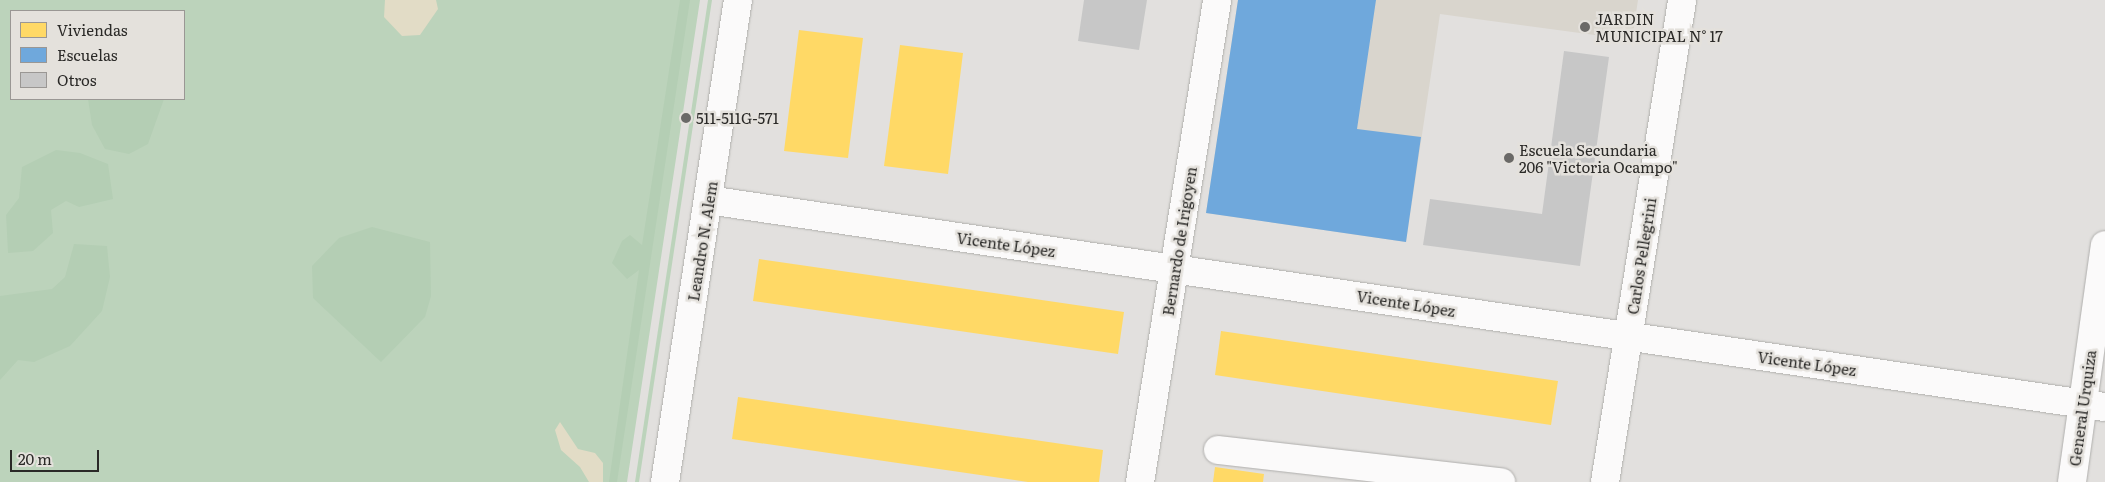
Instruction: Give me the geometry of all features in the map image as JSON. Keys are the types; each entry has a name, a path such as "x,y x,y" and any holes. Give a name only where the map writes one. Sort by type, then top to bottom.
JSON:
{"street":[{"name":"Leandro N. Alem","path":"665,482 738,0"},
{"name":"Bernardo de Irigoyen","path":"1140,482 1217,0"},
{"name":"Carlos Pellegrini","path":"1605,482 1682,0"},
{"name":"Vicente López","path":"708,200 2093,406"},
{"name":"General Urquiza","path":"2072,482 2093,406 2105,245"},
{"path":"1218,450 1501,482"}],"shaded area":[{"path":"1238,0 1638,0 1632,40 1440,14 1406,242 1206,213"}],"green space":[{"path":"0,0 700,0 627,482 0,482"},
{"path":"680,0 690,0 617,482 609,482 639,270 627,279 612,263 622,241 630,235 642,245"},
{"path":"708,0 712,0 639,482 635,482"},
{"path":"88,100 164,100 148,144 129,154 105,149 92,125"},
{"path":"56,150 80,153 108,164 113,199 79,207 66,201 51,210 53,233 33,251 8,253 6,215 19,198 22,167"},
{"path":"372,227 430,242 431,296 425,317 381,362 313,298 312,266 339,238"},
{"path":"74,244 107,246 110,277 102,311 70,346 34,362 18,360 0,380 0,296 52,289 65,277"}],"sand":[{"path":"385,0 436,0 438,9 420,35 402,36 384,17"},
{"path":"560,422 578,449 595,453 603,463 603,482 589,482 580,467 561,450 555,430"}],"building: Viviendas":[{"path":"799,30 863,38 848,158 784,151"},
{"path":"900,45 963,53 948,174 884,166"},
{"path":"759,259 1124,312 1118,354 753,301"},
{"path":"1221,331 1558,381 1551,425 1215,375"},
{"path":"738,397 1103,450 1099,482 1028,482 732,439"},
{"path":"1215,467 1264,474 1263,482 1213,482"}],"building: Escuelas":[{"path":"1238,0 1376,0 1357,129 1421,137 1406,242 1206,213"}],"building: Otros":[{"path":"1084,0 1147,0 1139,50 1078,41"},
{"path":"1564,51 1609,57 1580,266 1423,245 1430,199 1542,214"}],"place":[{"name":"JARDIN MUNICIPAL N° 17","path":"1585,27"},
{"name":"511-511G-571","path":"686,118"},
{"name":"Escuela Secundaria 206 \"Victoria Ocampo\"","path":"1509,158"}]}
